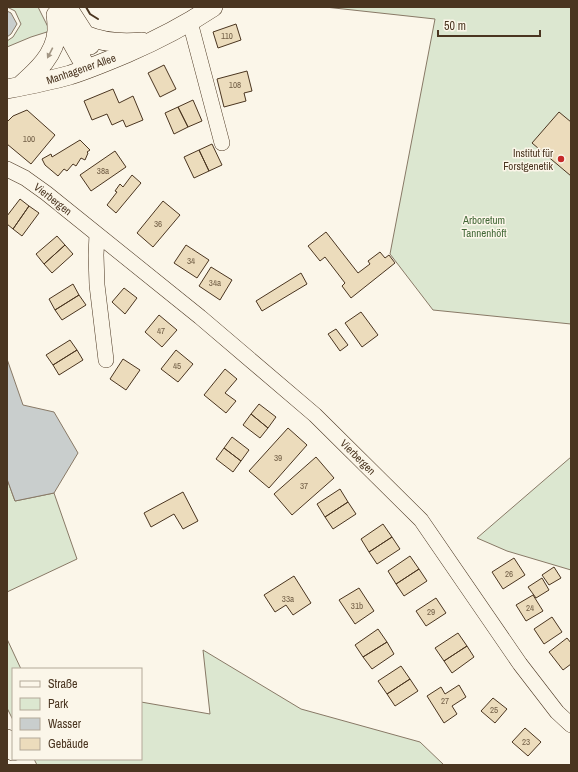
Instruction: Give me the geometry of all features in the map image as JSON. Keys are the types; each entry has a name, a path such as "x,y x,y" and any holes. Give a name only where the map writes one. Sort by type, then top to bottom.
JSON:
{"main road":[{"name":"Manhagener Allee","path":"14,88 43,82 94,67 154,41 190,22 213,7"},
{"path":"58,10 85,35 94,38 113,43 154,41"},
{"path":"58,10 68,35 94,67"},
{"path":"14,88 38,70 46,61 56,38 58,10"},
{"path":"85,35 94,67"},
{"path":"7,739 12,749"}],"street":[{"path":"190,22 222,143"},
{"name":"Vierbergen","path":"7,169 25,178 46,193 200,317 315,415 421,520 520,664 557,712 571,725"},
{"path":"97,234 97,285 106,360"}],"green space":[{"path":"7,7 38,7 50,31 7,47 7,41 13,37 21,24 15,11"},
{"name":"Arboretum Tannenhöft","path":"325,7 571,7 571,324 433,310 390,254 435,19"},
{"path":"571,457 571,570 507,551 477,538"},
{"path":"7,479 15,501 54,493 77,559 7,592"},
{"path":"7,639 21,668 12,668 12,718 7,708"},
{"path":"203,650 301,709 420,742 444,765 37,765 34,760 142,760 142,702 210,714"}],"water":[{"path":"7,11 11,13 17,24 11,34 7,37"},
{"path":"7,359 23,405 54,412 78,453 54,493 15,501 7,479"}],"building":[{"path":"236,24 241,40 218,48 213,32"},
{"path":"164,65 176,89 160,97 148,73"},
{"path":"247,71 252,91 244,93 246,101 224,107 217,79"},
{"path":"113,89 119,103 133,96 143,120 126,127 123,120 112,125 107,114 92,120 84,101"},
{"path":"193,100 202,121 188,127 178,107"},
{"path":"178,107 188,127 174,134 165,113"},
{"path":"27,110 55,135 31,164 7,144 7,122 13,116"},
{"name":"Institut für Forstgenetik","path":"559,112 571,122 571,176 532,143"},
{"path":"80,140 90,150 87,152 88,153 85,160 81,158 76,166 73,164 67,171 64,169 58,176 45,165 42,159 51,154 52,157"},
{"path":"212,144 222,165 209,171 199,150"},
{"path":"199,150 209,171 194,178 184,157"},
{"path":"115,151 126,167 91,191 80,175"},
{"path":"132,175 141,183 116,213 107,205 117,192 115,191 120,184 123,187"},
{"path":"20,199 29,206 13,229 7,224 7,216"},
{"path":"163,201 180,215 153,247 137,233"},
{"path":"29,206 39,213 22,236 13,229"},
{"path":"326,232 358,273 370,264 368,261 380,252 385,258 389,255 395,263 351,298 342,286 345,283 325,257 320,261 308,246"},
{"path":"57,236 65,245 44,264 36,254"},
{"path":"65,245 73,254 52,273 44,264"},
{"path":"186,245 209,260 197,278 174,263"},
{"path":"211,267 232,280 220,300 199,286"},
{"path":"301,273 307,284 262,311 256,301"},
{"path":"73,284 79,295 55,310 49,299"},
{"path":"124,288 137,298 125,314 112,302"},
{"path":"79,295 86,305 62,320 55,310"},
{"path":"361,312 378,335 362,347 345,323"},
{"path":"159,315 177,330 162,347 145,332"},
{"path":"336,329 348,345 340,351 328,334"},
{"path":"70,340 77,350 53,365 46,355"},
{"path":"77,350 83,360 59,375 53,365"},
{"path":"176,350 193,364 178,382 161,369"},
{"path":"123,359 140,370 126,390 110,379"},
{"path":"225,369 237,379 225,393 236,401 226,413 204,395"},
{"path":"259,404 276,417 268,428 251,414"},
{"path":"251,414 268,428 260,438 243,425"},
{"path":"288,428 307,445 269,488 249,471"},
{"path":"232,437 249,450 241,461 224,448"},
{"path":"224,448 241,461 233,472 216,459"},
{"path":"316,457 334,478 292,515 274,494"},
{"path":"340,489 348,502 325,517 317,504"},
{"path":"183,492 198,521 183,529 174,514 151,527 144,513"},
{"path":"348,502 356,514 333,529 325,517"},
{"path":"383,524 392,537 369,552 361,539"},
{"path":"392,537 400,549 377,564 369,552"},
{"path":"410,556 419,569 396,584 388,571"},
{"path":"514,558 525,575 503,589 492,572"},
{"path":"554,567 561,578 549,585 542,575"},
{"path":"419,569 427,581 404,596 396,584"},
{"path":"294,576 311,603 293,615 286,605 275,612 264,595"},
{"path":"542,578 549,590 536,598 528,587"},
{"path":"359,588 374,611 355,624 339,600"},
{"path":"533,595 543,611 526,621 516,605"},
{"path":"436,598 446,613 426,626 416,611"},
{"path":"552,617 562,632 544,644 534,629"},
{"path":"378,629 387,642 363,657 355,645"},
{"path":"458,633 467,646 444,661 435,648"},
{"path":"567,638 571,643 571,664 563,670 549,652"},
{"path":"387,642 394,654 372,669 363,657"},
{"path":"467,646 474,657 452,673 444,661"},
{"path":"401,666 410,679 387,694 378,681"},
{"path":"410,679 418,691 395,706 387,694"},
{"path":"459,685 466,697 452,706 457,714 444,723 427,696 441,687 445,694"},
{"path":"493,698 507,709 495,723 481,711"},
{"path":"525,728 541,742 528,756 512,742"}],"wall":[{"path":"86,7 90,14 98,19"}],"place":[{"name":"Institut für Forstgenetik","path":"561,159"}]}
